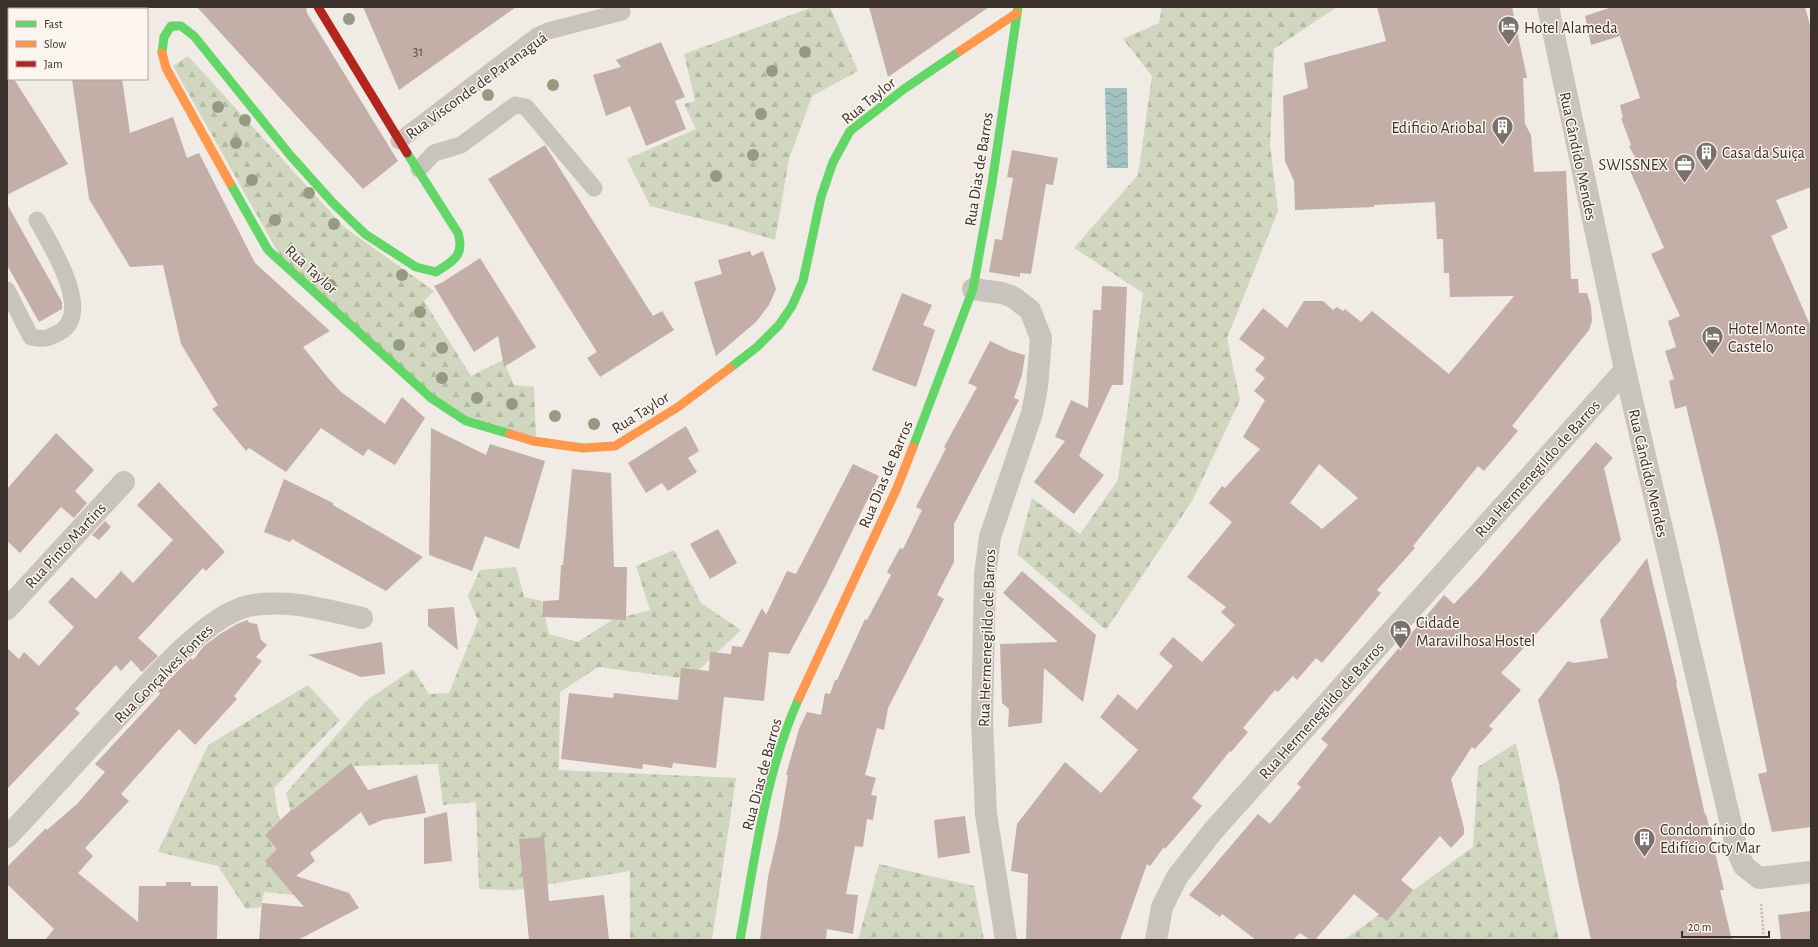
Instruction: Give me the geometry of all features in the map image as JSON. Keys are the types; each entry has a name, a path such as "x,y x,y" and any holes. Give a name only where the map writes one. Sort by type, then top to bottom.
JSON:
{"street":[{"name":"Rua Taylor","path":"318,7 399,141 419,169 458,233 461,244 460,251 454,260 436,272 427,271 416,267 365,234 333,203 290,155 194,36 181,26 171,26 166,30 163,37 163,60 268,250 431,398 466,421 533,441 583,448 615,446 678,407 757,347 779,325 792,306 803,281 822,197 833,162 850,131 904,89 1018,10"},
{"name":"Rua Cândido Mendes","path":"1548,7 1625,370 1730,823 1737,850 1744,866 1759,878"},
{"name":"Rua Dias de Barros","path":"740,940 768,791 787,725 898,488 973,289 992,183 1018,10"},
{"name":"Rua Hermenegildo de Barros","path":"973,289 1002,293 1013,297 1030,310 1041,338 1038,387 1032,413 990,537 985,574 982,721 986,814 1006,940"},
{"name":"Rua Hermenegildo de Barros","path":"1156,940 1162,906 1177,876 1213,831 1625,370"},
{"name":"Rua Pinto Martins","path":"7,609 124,482"},
{"name":"Rua Gonçalves Fontes","path":"7,837 160,671 213,622 225,615 248,606 272,604 302,605 362,618"},
{"path":"1759,878 1811,872"}],"lane":[{"name":"Rua Visconde de Paranaguá","path":"399,141 537,36 548,31 622,12"},
{"path":"419,169 434,153 461,145 516,105 521,105 526,107 594,188"},
{"path":"7,290 31,337 45,340 67,326 73,315 71,290 62,268 37,220"}],"path":[{"path":"1759,878 1764,940"}],"green space":[{"path":"813,7 830,7 858,71 812,96 789,159 775,240 725,225 650,206 627,159 696,129 684,104 695,101 684,54"},
{"path":"1162,7 1337,7 1274,49 1270,144 1278,211 1227,338 1240,400 1192,501 1106,630 1017,554 1032,498 1080,534 1118,480 1143,293 1074,248 1138,175 1152,76 1123,39 1159,23"},
{"path":"188,56 344,227 434,291 424,301 471,376 503,360 514,385 534,387 536,439 444,412 288,270 173,66"},
{"path":"674,550 701,603 741,630 689,679 598,667 560,692 559,770 736,778 712,940 630,940 630,871 514,890 479,889 476,802 443,805 438,764 347,766 292,816 286,793 366,701 413,669 429,694 449,693 478,621 468,596 480,570 516,567 524,597 542,601 549,634 578,642 612,620 650,610 636,566"},
{"path":"308,685 340,720 274,788 278,815 297,848 296,895 264,892 261,907 246,909 218,866 158,852 208,745"},
{"path":"1516,743 1559,940 1344,940 1473,847 1478,767"},
{"path":"879,864 974,886 984,940 858,940"}],"water":[{"path":"1105,88 1127,88 1128,168 1107,168"}],"building":[{"path":"197,7 306,7 307,13 398,161 363,189"},
{"path":"363,7 516,7 399,90"},
{"path":"869,7 989,7 888,77"},
{"path":"1377,7 1512,7 1527,78 1523,78 1525,124 1531,135 1534,172 1566,171 1571,279 1578,279 1579,293 1587,293 1591,306 1592,321 1589,330 1512,426 1518,431 1484,471 1478,466 1413,546 1415,548 1377,590 1381,593 1322,663 1316,658 1297,680 1293,676 1278,692 1275,690 1243,728 1248,732 1231,752 1230,751 1192,798 1202,806 1165,849 1164,847 1150,866 1147,864 1120,940 1026,940 1028,874 1011,871 1017,824 1065,762 1101,793 1138,750 1100,717 1118,694 1137,710 1173,666 1159,654 1173,637 1202,662 1235,625 1221,612 1226,607 1187,577 1232,522 1209,503 1222,486 1225,488 1260,449 1243,437 1265,400 1254,391 1265,378 1255,370 1265,358 1239,339 1263,308 1287,328 1304,301 1323,301 1333,310 1337,307 1343,311 1345,309 1361,322 1372,311 1449,374 1514,296 1450,297 1449,273 1444,273 1443,239 1437,239 1435,202 1374,205 1374,207 1295,210 1294,181 1285,161 1283,96 1308,88 1304,63 1386,41","holes":["1319,464 1358,498 1322,529 1290,503"]},
{"path":"1612,7 1805,7 1811,29 1811,187 1776,200 1788,228 1771,236 1811,327 1811,827 1772,832 1758,774 1767,772 1718,537 1686,406 1675,409 1669,381 1674,379 1665,351 1676,347 1668,321 1680,316 1651,254 1664,248 1628,166 1637,161 1629,146 1631,145 1621,118 1623,118 1620,105 1640,98 1620,36 1591,45 1585,16"},
{"path":"661,42 685,97 675,101 686,129 646,146 630,106 606,116 593,75 621,67 616,60"},
{"path":"7,68 8,80 15,80 68,164 7,195"},
{"path":"72,80 122,80 130,133 173,117 187,158 199,153 255,263 330,331 303,347 329,379 341,392 385,424 402,397 425,418 395,465 368,449 363,456 321,428 286,472 249,448 246,451 212,409 218,405 181,344 163,265 130,267 89,199"},
{"path":"545,145 653,316 662,311 674,330 600,377 587,358 597,352 488,179"},
{"path":"1012,150 1058,158 1053,185 1046,184 1031,274 1020,273 1020,277 989,272 995,239 1002,240 1013,178 1007,177"},
{"path":"7,204 62,302 62,309 39,322 7,265"},
{"path":"750,251 752,256 763,251 776,289 769,305 756,322 716,356 694,282 722,274 718,260"},
{"path":"480,258 536,347 504,367 498,336 474,352 434,286 443,282"},
{"path":"1102,286 1127,287 1123,385 1112,385 1079,456 1104,475 1074,514 1034,482 1065,441 1055,437 1071,400 1088,408 1093,310 1101,310"},
{"path":"902,293 932,305 923,325 935,330 916,387 872,370"},
{"path":"990,341 1011,351 1025,355 1022,375 1014,398 1019,400 954,524 954,562 937,595 944,599 888,708 884,730 877,728 865,775 876,778 871,795 877,796 873,820 867,819 863,847 855,846 846,894 858,895 853,934 827,929 826,940 760,940 768,877 778,834 788,775 786,775 799,729 807,712 821,715 825,693 830,694 835,680 837,680 865,619 867,620 891,575 887,572 900,548 903,549 922,510 916,507 946,448 944,447 977,387 968,383"},
{"path":"686,426 699,451 688,458 697,472 668,491 662,483 646,493 628,463"},
{"path":"431,428 486,455 490,444 545,461 519,549 485,536 472,571 429,555"},
{"path":"56,433 94,470 75,491 87,503 74,518 61,507 20,553 7,541 7,489"},
{"path":"1596,442 1613,458 1604,468 1621,540 1501,673 1521,690 1489,726 1493,729 1475,749 1472,747 1451,779 1464,828 1464,834 1451,848 1440,836 1401,880 1413,890 1387,921 1354,894 1315,940 1310,940 1300,933 1293,940 1256,940 1222,914 1220,917 1189,895 1258,814 1270,824 1301,787 1297,784 1328,745 1321,739 1444,595 1454,604 1477,580"},
{"path":"853,464 879,476 826,585 789,654 769,652 764,701 724,697 716,768 673,763 672,768 643,764 642,769 561,759 569,693 613,698 614,693 678,700 681,668 709,671 710,652 731,654 732,646 742,647 762,608 766,615 787,571 796,574"},
{"path":"572,469 611,473 614,567 627,567 626,620 543,617 543,601 559,600 561,565 563,565"},
{"path":"284,479 333,503 333,505 423,557 386,591 292,539 290,542 264,532"},
{"path":"159,482 225,552 206,571 203,568 138,638 158,656 142,672 131,660 121,671 116,665 75,709 80,713 7,789 7,648 19,659 24,652 39,666 74,627 48,602 72,577 96,599 121,571 133,583 173,540 137,505"},
{"path":"105,521 111,527 99,540 92,535"},
{"path":"718,529 737,563 710,579 690,544"},
{"path":"1647,558 1677,683 1705,815 1706,814 1724,890 1720,890 1732,940 1591,940 1559,786 1560,787 1538,700 1568,661 1574,663 1608,658 1600,620"},
{"path":"1022,571 1096,635 1083,702 1044,668 1042,723 1008,727 1009,709 1002,703 1000,644 1058,642 1003,593"},
{"path":"454,607 458,650 428,626 428,609"},
{"path":"247,620 250,623 257,624 261,640 267,645 256,657 262,661 234,696 237,699 195,745 179,729 121,794 129,801 85,848 93,856 78,873 138,922 139,886 166,886 166,882 191,882 191,886 218,886 217,940 45,940 54,929 7,884 7,867 46,828 47,830 77,804 105,772 95,764 160,694 158,691 191,658 193,660 204,646 220,634"},
{"path":"382,642 385,674 361,677 308,655"},
{"path":"351,763 368,790 417,775 426,813 382,820 369,826 361,812 310,853 315,861 296,876 349,893 359,908 298,940 259,940 262,903 304,907 265,861 277,849 265,835 292,809 293,810"},
{"path":"447,812 452,861 424,864 424,818"},
{"path":"965,816 970,853 938,858 934,820"},
{"path":"544,837 549,901 604,895 609,940 529,940 519,839"},
{"path":"1811,911 1811,940 1781,940 1778,915"}],"traffic: fast":[{"path":"913,447 973,289 992,183 1018,7"},
{"path":"162,53 164,37 171,26 181,26 194,36 290,155 333,203 365,234 416,267 436,272 456,257 459,253 460,241 458,233 407,153"},
{"path":"730,368 757,347 779,325 792,306 803,281 821,197 833,162 850,131 904,89 960,51"},
{"path":"230,183 268,250 431,398 466,421 510,434"},
{"path":"740,940 756,848 769,786 787,727 799,698"}],"traffic: slow":[{"path":"960,51 1017,13"},
{"path":"162,53 166,68 230,183"},
{"path":"510,434 533,441 583,448 615,446 678,407 730,368"},
{"path":"799,698 897,488 913,447"}],"traffic: jam":[{"path":"318,7 407,153"}],"place":[{"name":"Hotel Alameda","path":"1508,46"},
{"name":"Edificio Ariobal","path":"1502,146"},
{"name":"Casa da Suiça","path":"1706,172"},
{"name":"SWISSNEX","path":"1684,184"},
{"name":"Hotel Monte Castelo","path":"1712,356"},
{"name":"Cidade Maravilhosa Hostel","path":"1400,650"},
{"name":"Condomínio do Edifício City Mar","path":"1645,858"}]}
